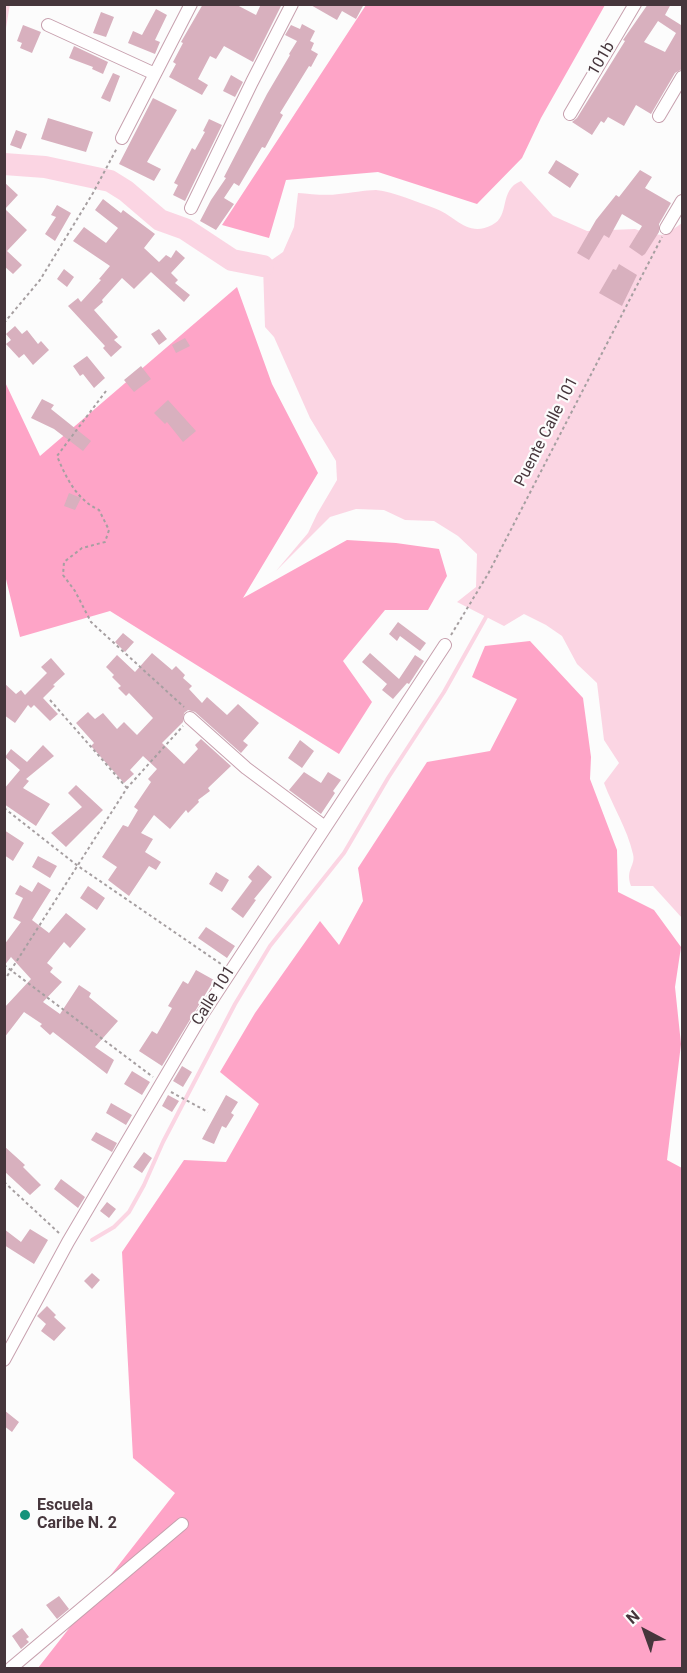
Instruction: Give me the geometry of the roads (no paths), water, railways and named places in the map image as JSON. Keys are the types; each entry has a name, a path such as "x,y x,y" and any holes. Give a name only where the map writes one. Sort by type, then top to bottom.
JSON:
{"street":[{"path":"122,138 191,4"},
{"path":"191,208 292,4"},
{"name":"101b","path":"570,114 635,4"},
{"path":"48,25 155,74"},
{"path":"658,116 682,77"},
{"path":"666,228 682,201"},
{"name":"Calle 101","path":"4,1360 68,1242 230,970 445,645"},
{"path":"190,718 246,768 325,827"},
{"path":"10,1668 182,1524"}],"waterway":[{"path":"4,28 8,4"},
{"path":"4,164 45,167 110,181 126,191 160,220 185,229 232,260 263,266"},
{"path":"92,1240 114,1227 129,1212 235,1004 270,946 344,853 388,778 444,692 486,617"}],"place":[{"name":"Escuela Caribe N. 2","path":"25,1515"}]}
